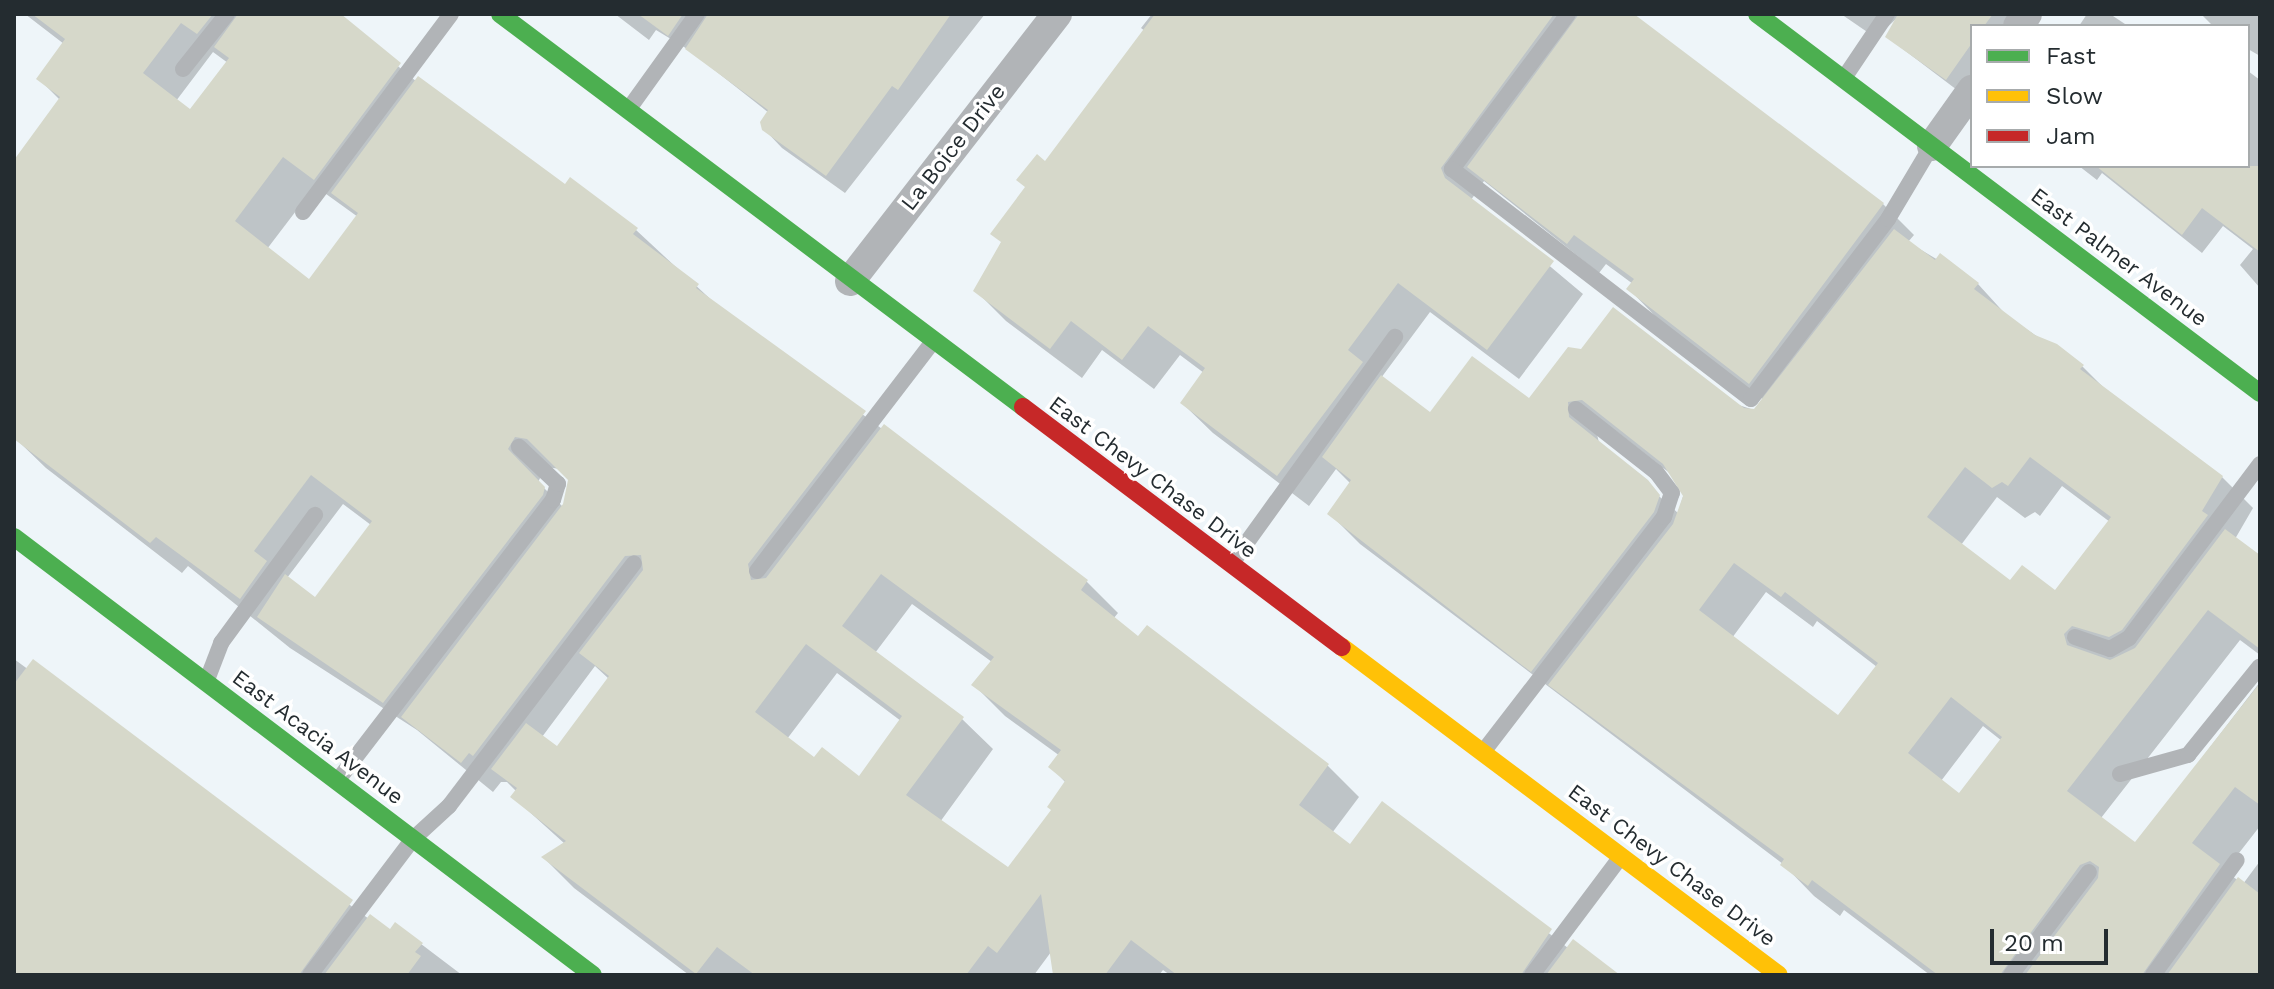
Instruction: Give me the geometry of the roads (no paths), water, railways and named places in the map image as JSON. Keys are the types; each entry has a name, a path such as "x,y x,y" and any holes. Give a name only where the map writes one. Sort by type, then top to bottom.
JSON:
{"main road":[{"name":"East Chevy Chase Drive","path":"500,14 850,281 1779,975"},
{"name":"East Palmer Avenue","path":"1757,14 2258,387"},
{"name":"East Acacia Avenue","path":"14,537 593,975"}],"street":[{"name":"La Boice Drive","path":"850,281 1057,14"},
{"path":"1932,146 1970,93"}],"lane":[{"path":"183,69 227,14"},
{"path":"303,212 451,14"},
{"path":"627,111 697,14"},
{"path":"1568,14 1452,169 1751,399 1888,219 1932,146"},
{"path":"1844,79 1887,14"},
{"path":"1230,565 1395,337"},
{"path":"757,571 933,342"},
{"path":"1482,753 1664,517 1672,493 1656,472 1576,409"},
{"path":"337,781 553,500 558,484 519,447"},
{"path":"2075,637 2110,649 2129,638 2260,464"},
{"path":"206,682 221,643 315,515"},
{"path":"310,975 413,839 449,806 634,563"},
{"path":"2120,774 2188,755 2260,666"},
{"path":"1532,975 1621,857"},
{"path":"2153,975 2237,860"},
{"path":"2011,975 2089,872"}]}
